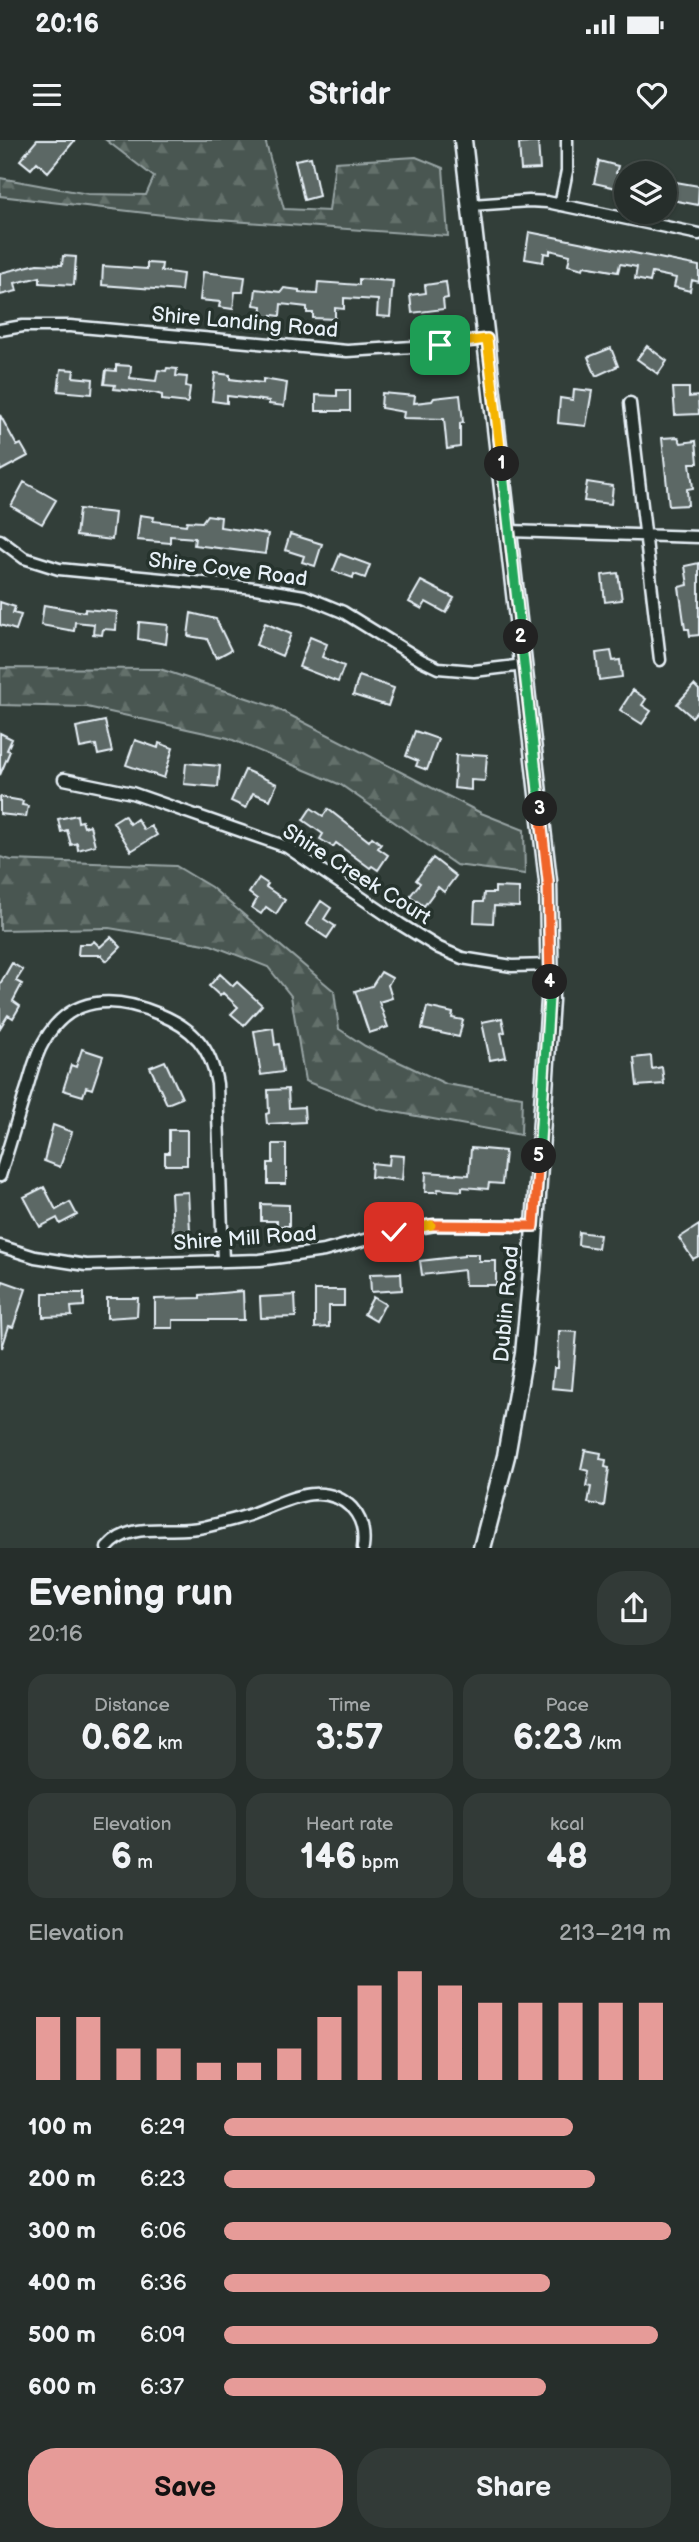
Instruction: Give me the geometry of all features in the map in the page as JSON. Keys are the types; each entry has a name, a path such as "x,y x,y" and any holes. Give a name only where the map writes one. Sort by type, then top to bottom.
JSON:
{"main road":[{"name":"Dublin Road","path":"463,140 548,881 550,965 531,1285 518,1394 506,1456 482,1548"}],"street":[{"path":"560,205 567,171 567,140"},
{"path":"471,205 529,201 699,234"},
{"name":"Shire Landing Road","path":"0,330 23,326 70,326 347,351 487,339"},
{"path":"630,403 660,660"},
{"path":"509,531 699,537"},
{"name":"Shire Cove Road","path":"0,540 24,558 60,569 255,588 304,596 343,612 438,668 474,671 524,665"},
{"name":"Shire Creek Court","path":"64,779 132,793 287,847 400,924 439,948 462,958 512,966 550,965"},
{"path":"0,1176 39,1051 56,1024 75,1010 96,1002 124,1002 145,1008 189,1029 200,1039 211,1060 217,1084 223,1261"},
{"name":"Shire Mill Road","path":"0,1246 35,1257 86,1265 223,1261 294,1257 435,1225 534,1226"},
{"path":"107,1548 118,1538 133,1531 201,1528 247,1515 285,1499 310,1494 334,1497 355,1511 364,1534 363,1548"}],"green space":[{"path":"106,140 265,140 284,209 329,211 335,162 416,157 443,168 448,236 189,218 0,196 0,178 88,194 146,195 154,177"},
{"path":"0,668 160,669 274,707 481,813 524,830 525,874 456,865 341,785 228,738 87,707 0,705"},
{"path":"0,857 11,860 176,866 211,887 334,991 339,1029 365,1046 446,1084 522,1097 521,1135 378,1109 305,1081 291,996 268,967 211,945 109,928 0,930"}],"building":[{"path":"37,140 75,140 48,172 37,162 31,169 20,160"},
{"path":"538,142 540,169 521,170 519,144"},
{"path":"311,157 319,196 304,200 295,160"},
{"path":"599,161 614,165 614,187 594,183"},
{"path":"677,182 699,186 698,205 677,201"},
{"path":"529,232 699,266 699,282 692,280 690,291 674,287 676,278 652,273 650,282 635,279 637,267 620,264 618,272 584,266 583,269 568,265 570,255 550,250 550,254 544,253 543,262 525,259"},
{"path":"63,256 76,257 74,285 40,283 40,277 15,283 17,291 0,295 0,273 37,264 62,265"},
{"path":"147,263 162,264 161,271 183,274 181,291 102,285 103,266 147,269"},
{"path":"203,272 245,277 243,292 235,292 233,309 219,307 220,302 200,300"},
{"path":"359,279 393,281 390,317 377,316 378,300 344,298 344,309 335,308 335,319 313,318 313,313 307,313 307,307 281,304 280,316 272,315 272,321 261,319 262,306 254,305 256,289 281,292 284,288 299,290 299,293 317,294 318,282 359,285"},
{"path":"446,282 448,298 443,299 444,309 412,313 410,295 426,293 425,285"},
{"path":"647,346 667,361 658,374 637,359"},
{"path":"611,348 618,366 596,376 588,357"},
{"path":"116,365 131,366 130,378 156,381 158,370 177,369 176,376 187,377 186,386 190,387 188,403 162,400 162,395 155,393 114,389 115,385 104,384 106,370 116,371"},
{"path":"61,369 74,370 73,377 93,379 92,394 58,391"},
{"path":"215,373 230,375 230,379 263,383 263,379 287,383 284,406 269,404 269,401 227,396 227,403 212,401"},
{"path":"673,388 689,388 689,397 698,396 699,414 675,415"},
{"path":"574,389 592,391 586,426 558,423 560,398 573,400"},
{"path":"337,390 350,390 350,411 316,411 316,395 337,396"},
{"path":"382,393 415,396 414,403 460,395 463,422 460,423 460,447 447,449 444,419 403,418 404,412 381,408"},
{"path":"0,415 17,446 21,444 28,456 0,471"},
{"path":"678,437 681,443 696,441 698,463 690,463 693,488 687,489 688,505 669,506 662,438"},
{"path":"24,482 56,500 42,524 11,506"},
{"path":"587,482 613,486 611,504 584,501"},
{"path":"79,509 115,513 112,540 76,536"},
{"path":"140,515 154,517 153,521 186,525 187,521 202,522 207,515 221,517 220,527 268,534 265,554 194,545 195,538 170,536 170,543 137,540"},
{"path":"290,534 322,544 315,566 302,562 304,556 285,550"},
{"path":"340,554 370,565 365,578 354,574 353,578 333,571"},
{"path":"699,563 699,635 690,636 689,629 685,629 679,587 688,585 685,566"},
{"path":"618,573 622,600 605,602 602,575"},
{"path":"421,581 454,598 446,613 426,602 422,609 409,602"},
{"path":"0,602 15,607 13,613 21,615 16,630 0,625"},
{"path":"44,605 85,612 85,609 117,612 116,630 103,629 102,635 93,634 94,624 75,622 74,631 41,625"},
{"path":"191,613 216,619 231,650 216,658 207,639 188,636"},
{"path":"139,622 168,625 166,644 138,639"},
{"path":"265,623 291,634 282,656 256,645"},
{"path":"310,637 327,644 322,657 344,666 338,682 299,667"},
{"path":"611,651 613,661 620,660 622,677 599,680 596,653"},
{"path":"359,676 394,688 388,706 353,695"},
{"path":"694,685 699,690 699,709 692,717 677,704"},
{"path":"633,690 646,699 642,705 651,711 642,724 620,710"},
{"path":"105,721 112,752 98,755 96,745 80,748 76,727"},
{"path":"415,731 438,739 427,770 416,766 418,761 406,756"},
{"path":"0,733 12,739 0,775"},
{"path":"135,740 158,748 159,743 173,748 164,778 126,765"},
{"path":"456,755 487,755 485,781 471,780 471,790 454,788"},
{"path":"186,763 220,766 218,787 184,784"},
{"path":"245,770 277,784 270,800 253,793 246,808 231,801"},
{"path":"0,797 23,801 22,805 28,806 26,817 0,814"},
{"path":"311,808 323,816 328,809 369,841 372,837 381,844 378,848 388,855 378,870 372,866 370,868 336,843 333,847 320,839 323,834 303,820"},
{"path":"77,815 78,822 82,821 84,827 90,825 95,845 78,850 77,843 71,845 67,830 61,832 58,819"},
{"path":"124,815 130,824 137,819 144,830 151,826 157,835 131,851 113,822"},
{"path":"433,858 456,876 444,892 438,887 424,906 410,896 420,883 416,880"},
{"path":"259,878 268,884 266,887 285,900 276,914 266,907 261,914 252,908 257,899 249,893"},
{"path":"495,887 519,888 519,907 494,906 493,923 474,922 475,902 483,902 484,893 495,893"},
{"path":"321,901 331,908 324,919 335,926 327,938 306,924"},
{"path":"111,937 121,947 107,961 101,955 78,955 79,944 90,944 94,941 100,947"},
{"path":"12,963 23,970 16,981 22,984 13,1001 20,1006 13,1018 8,1015 0,1028 0,984"},
{"path":"381,972 392,978 388,985 392,998 379,1002 388,1027 369,1033 355,991 372,986"},
{"path":"220,974 233,986 237,982 262,1005 244,1025 231,1014 238,1007 223,993 220,996 209,986"},
{"path":"427,1007 453,1013 452,1018 463,1020 459,1037 422,1029"},
{"path":"502,1018 505,1032 501,1033 506,1057 490,1060 482,1022"},
{"path":"273,1028 275,1045 279,1044 283,1072 261,1075 254,1031"},
{"path":"82,1049 103,1056 92,1089 86,1087 83,1096 63,1090 71,1065 76,1067"},
{"path":"651,1056 652,1069 662,1067 664,1084 637,1086 634,1058"},
{"path":"165,1061 182,1098 167,1104 150,1067"},
{"path":"288,1089 289,1108 304,1107 305,1122 267,1124 268,1090"},
{"path":"53,1125 72,1132 60,1167 44,1161"},
{"path":"169,1130 187,1130 187,1165 165,1165 165,1153 169,1153"},
{"path":"273,1144 286,1144 286,1184 268,1184 268,1163 273,1163"},
{"path":"471,1148 505,1151 502,1184 489,1183 488,1189 462,1187 462,1191 438,1189 437,1192 425,1192 426,1172 469,1175"},
{"path":"390,1155 404,1156 402,1180 371,1177 372,1163 389,1165"},
{"path":"44,1187 56,1210 70,1202 77,1215 60,1224 57,1218 40,1227 24,1197"},
{"path":"188,1192 190,1231 173,1232 171,1193"},
{"path":"261,1204 289,1205 289,1226 277,1226 277,1221 261,1221"},
{"path":"699,1225 699,1256 693,1259 679,1238"},
{"path":"579,1232 600,1235 598,1248 578,1245"},
{"path":"479,1254 479,1261 496,1261 496,1285 465,1285 464,1270 422,1275 420,1261"},
{"path":"401,1273 402,1290 371,1292 370,1274"},
{"path":"3,1281 26,1289 13,1327 9,1326 2,1348 0,1290"},
{"path":"315,1290 344,1290 344,1306 329,1306 329,1327 315,1328"},
{"path":"243,1291 244,1320 173,1320 173,1328 155,1328 155,1299 200,1298 200,1295"},
{"path":"43,1293 84,1293 84,1306 71,1307 72,1316 43,1317"},
{"path":"295,1295 296,1317 261,1318 260,1297"},
{"path":"373,1297 385,1304 376,1321 364,1314"},
{"path":"107,1298 138,1298 137,1316 107,1318"},
{"path":"559,1331 577,1332 572,1390 552,1388 554,1368 558,1368"},
{"path":"585,1450 601,1453 600,1459 606,1460 605,1467 609,1468 604,1506 588,1503 591,1487 586,1486 589,1471 581,1469"}],"route":[{"path":"394,1232 415,1227 454,1224 534,1226 550,1000 548,881 487,339 440,345"}]}
